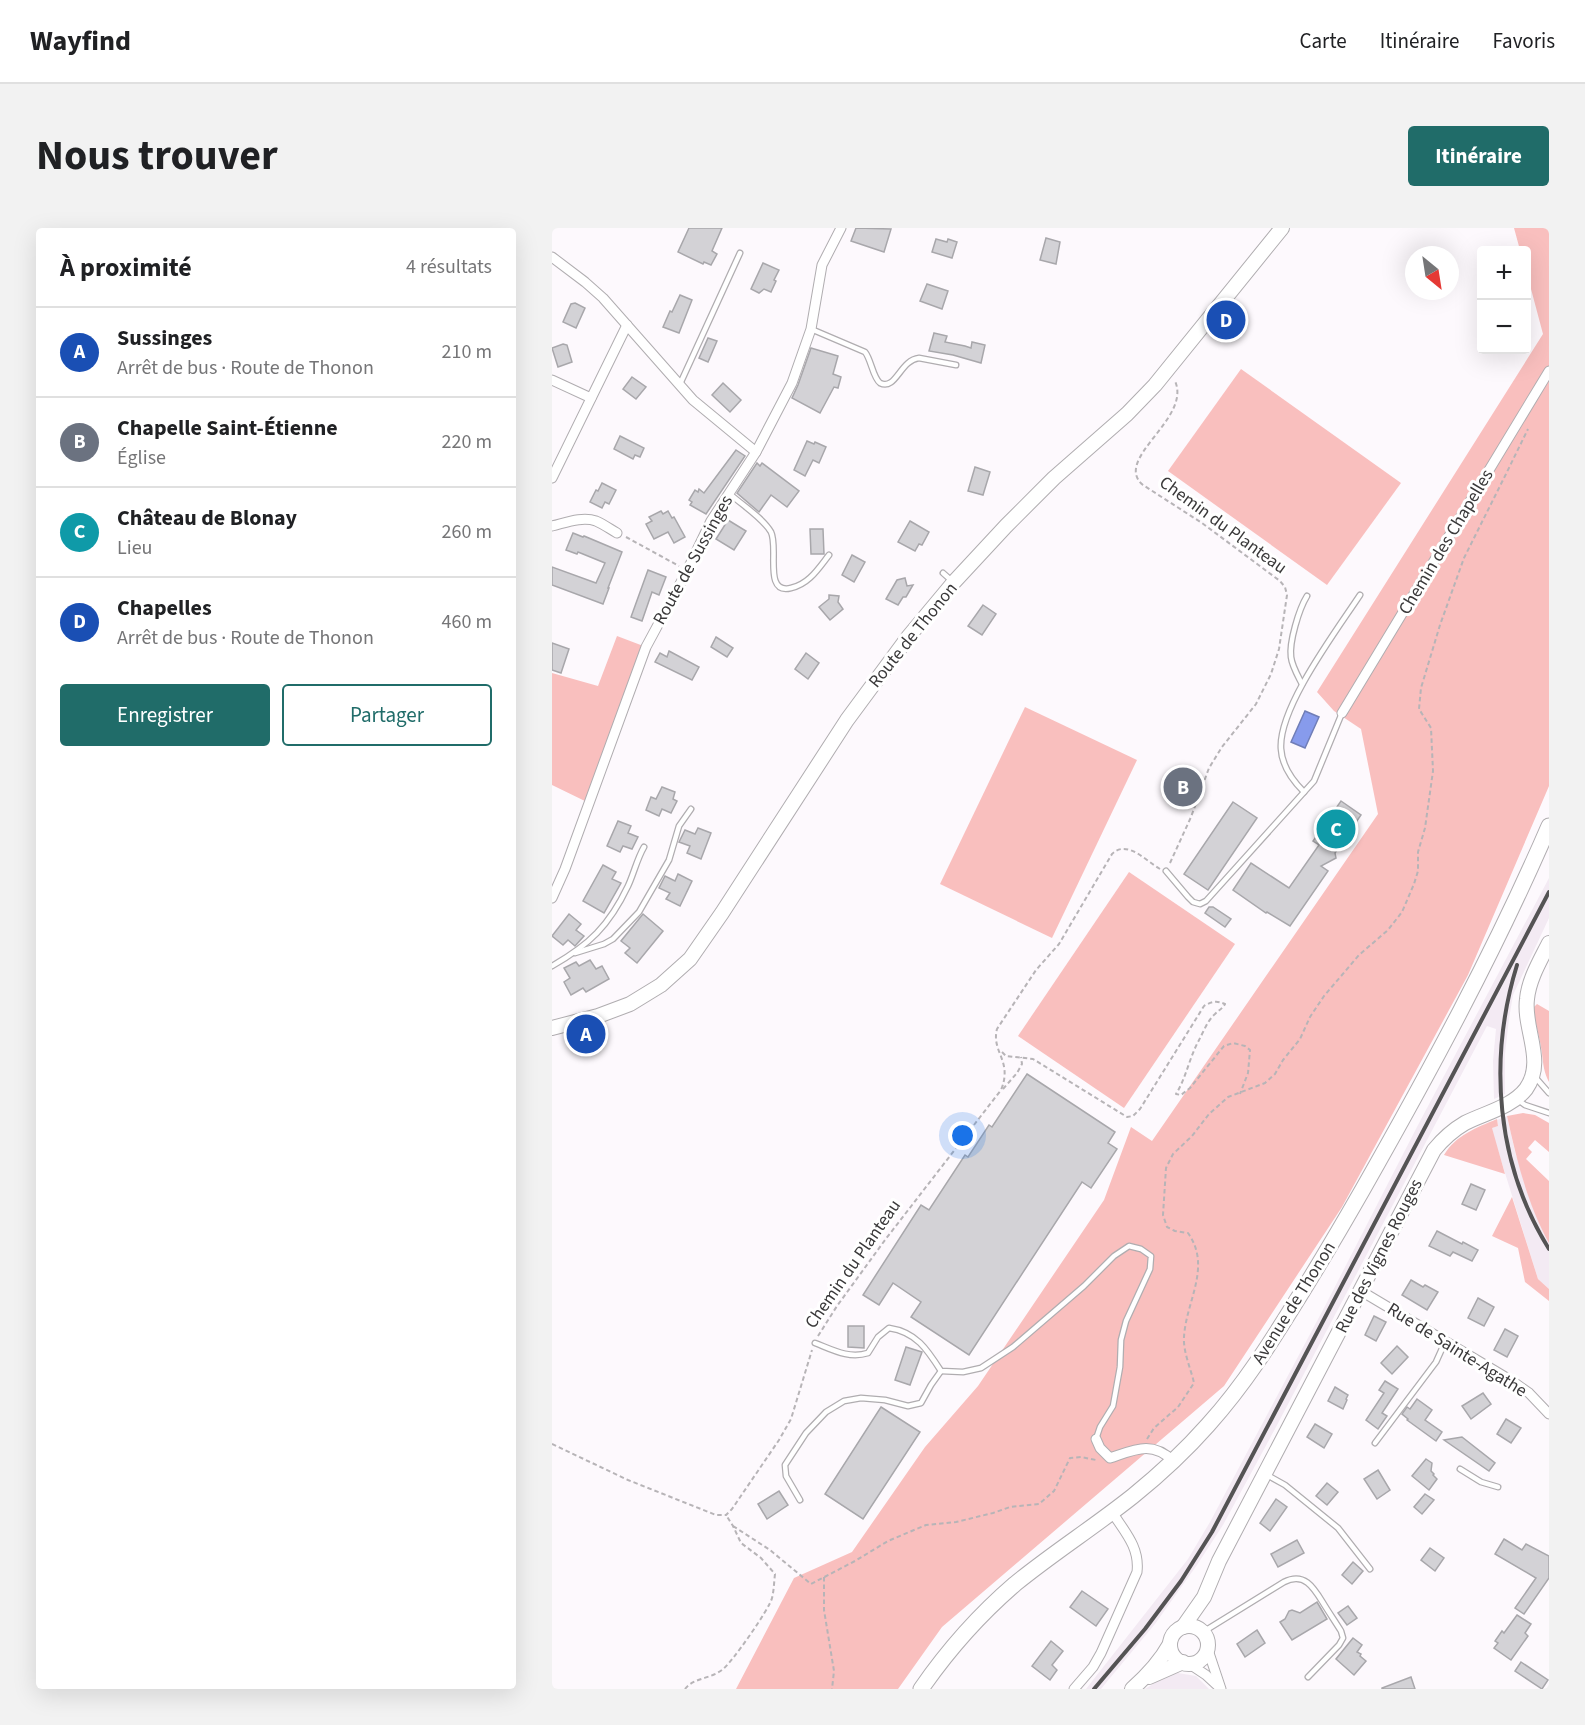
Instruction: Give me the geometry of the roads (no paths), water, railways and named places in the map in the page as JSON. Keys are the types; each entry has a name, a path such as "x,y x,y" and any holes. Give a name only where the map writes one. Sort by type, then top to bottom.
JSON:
{"main road":[{"name":"Route de Thonon","path":"552,1028 598,1016 630,1004 661,985 690,958 860,701 909,636 954,582 1040,492 1127,414 1168,370 1282,228"},
{"name":"Avenue de Thonon","path":"921,1689 954,1645 993,1604 1036,1568 1140,1490 1173,1461 1214,1419 1250,1374 1330,1245 1396,1131 1465,1003 1524,883 1549,826"},
{"path":"1532,1075 1535,1059 1526,1016 1527,997 1534,971 1549,943"},
{"name":"Rue des Vignes Rouges","path":"1183,1627 1204,1598 1219,1562 1265,1474 1366,1294 1434,1150 1458,1128 1516,1099 1526,1088 1532,1075"},
{"name":"Rue des Vignes Rouges","path":"1203,1632 1204,1598"},
{"path":"1132,1689 1158,1663 1174,1634 1183,1627 1193,1626 1203,1632 1208,1647 1199,1660 1144,1679"},
{"path":"1170,1644 1174,1656 1185,1663"}],"street":[{"name":"Route de Sussinges","path":"552,898 565,869 646,647 711,521 756,452 792,383 811,329 822,266 841,228"},
{"path":"552,257 593,289 699,405 756,452"},
{"path":"552,478 627,325"},
{"name":"Chemin des Chapelles","path":"1342,713 1549,370"},
{"path":"552,380 591,398"},
{"path":"552,526 589,520 617,533"},
{"name":"Rue de Sainte-Agathe","path":"1366,1294 1446,1340 1521,1388 1549,1414"},
{"path":"1096,1439 1100,1448 1110,1458 1141,1449 1155,1449 1162,1451 1173,1461"},
{"path":"1074,1689 1097,1660 1137,1572 1138,1560 1135,1547 1112,1512"},
{"path":"1208,1647 1220,1689"},
{"path":"1185,1663 1206,1675 1220,1689"}],"lane":[{"path":"680,386 740,253"},
{"path":"811,329 863,350 869,357 877,379 883,384 894,381 907,362 914,358 919,357 956,365"},
{"path":"729,494 765,523 770,531 774,543 774,579 780,587 793,588 806,582 814,576 829,555"},
{"path":"943,573 954,582"},
{"path":"1304,792 1290,777 1282,758 1283,728 1302,684 1360,595"},
{"path":"1302,684 1291,652 1298,616 1307,596"},
{"path":"1166,871 1193,902 1203,903 1314,781 1342,713"},
{"path":"552,966 575,953 613,939 639,912 669,860 679,826 691,809"},
{"path":"575,953 598,932 615,909 644,847"},
{"path":"1532,1075 1549,1094"},
{"path":"1516,1099 1525,1105 1549,1113"},
{"path":"815,1343 846,1355 858,1356 868,1353 878,1337 889,1328 903,1330 918,1341 941,1371 963,1372 981,1368 1014,1347 1084,1286 1114,1256 1128,1246 1141,1249 1151,1256 1150,1269 1126,1321 1121,1340 1120,1366 1113,1406 1100,1427 1096,1439"},
{"path":"1375,1443 1436,1362 1446,1340"},
{"path":"800,1500 786,1476 785,1464 806,1433 826,1412 844,1401 861,1398 885,1400 908,1407 921,1403 941,1371"},
{"path":"1460,1469 1481,1482 1498,1487"},
{"path":"1265,1474 1285,1485 1338,1528 1370,1569"},
{"path":"1203,1632 1284,1582 1295,1579 1306,1581 1314,1589 1341,1631 1343,1638 1340,1646 1308,1677"}],"water":[{"path":"1305,711 1319,717 1305,748 1291,742"}],"railway":[{"path":"1094,1689 1145,1629 1181,1581 1212,1532 1549,892"},
{"path":"1517,965 1502,1037 1500,1074 1502,1110 1508,1147 1518,1182 1531,1216 1549,1249"}],"place":[{"name":"Chapelles","path":"1226,320"},
{"name":"Chapelle Saint-Étienne","path":"1183,787"},
{"name":"Château de Blonay","path":"1336,829"},
{"name":"Sussinges","path":"586,1034"}]}
